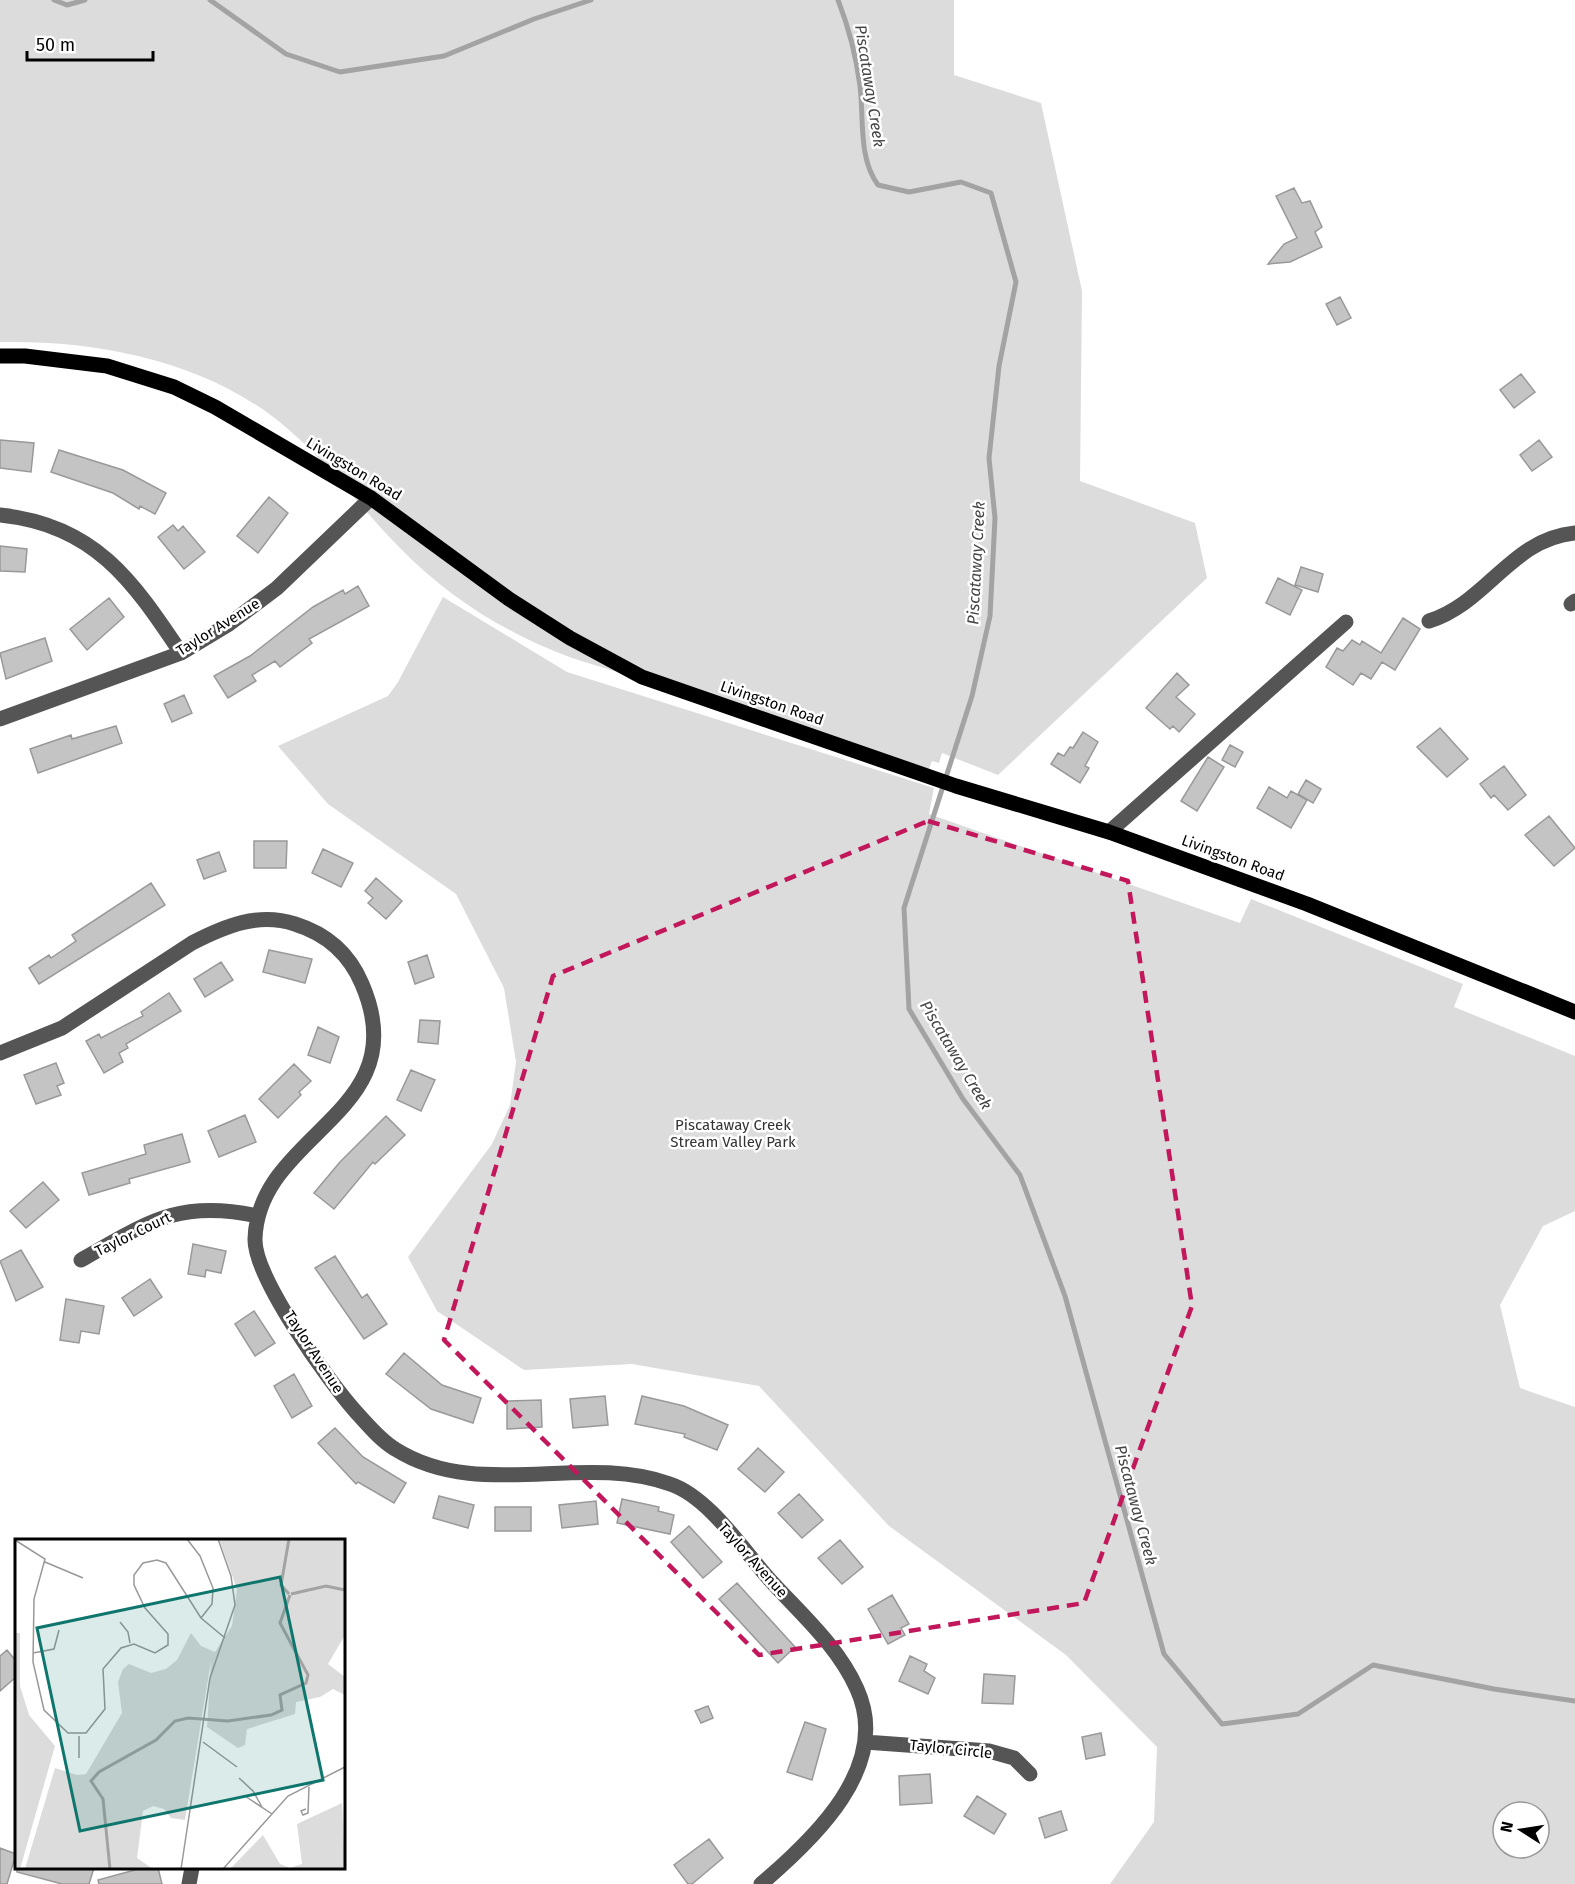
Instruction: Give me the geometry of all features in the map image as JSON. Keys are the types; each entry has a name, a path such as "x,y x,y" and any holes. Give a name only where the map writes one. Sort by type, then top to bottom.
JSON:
{"main road":[{"name":"Livingston Road","path":"0,356 26,356 107,366 174,387 216,407 371,498 509,599 570,638 642,677 956,786 1109,832 1309,905 1575,1012"}],"street":[{"name":"Taylor Avenue","path":"0,719 181,653 229,624 277,588 371,498"},
{"path":"0,515 45,524 73,534 93,546 129,581 181,653"},
{"path":"1429,621 1442,617 1470,597 1528,548 1548,537 1575,532"},
{"path":"1109,832 1346,622"},
{"name":"Taylor Avenue","path":"0,1053 62,1028 192,943 214,932 265,918 298,925 329,940 355,968 369,1000 374,1030 370,1060 363,1079 352,1097 278,1174 267,1191 258,1216 256,1251 275,1293 333,1384 392,1447 429,1465 455,1471 501,1476 628,1474 667,1483 689,1493 727,1530 834,1650 857,1688 864,1706 865,1742 850,1786 828,1819 761,1884"},
{"name":"Taylor Court","path":"81,1260 153,1221 172,1214 189,1210 212,1210 258,1216"},
{"name":"Taylor Circle","path":"865,1742 989,1751 1014,1758 1030,1774"},
{"path":"189,1884 192,1869"}],"highlighted area":[{"path":"928,821 1128,881 1192,1306 1084,1603 759,1655 444,1340 553,976"}],"green space":[{"path":"0,0 954,0 954,75 1041,103 1082,291 1080,481 1195,523 1207,578 998,775 942,753 939,763 932,761 929,769 572,658 525,638 480,613 439,584 401,549 333,473 289,430 259,407 225,387 190,372 115,351 77,345 0,342"},
{"name":"Piscataway Creek Stream Valley Park","path":"443,597 567,672 934,788 929,814 1240,923 1251,899 1463,984 1454,1007 1575,1056 1575,1211 1543,1226 1500,1305 1520,1388 1575,1407 1575,1884 1110,1884 1154,1822 1157,1747 1066,1655 889,1526 759,1386 632,1364 524,1370 437,1311 408,1257 492,1144 510,1105 516,1062 504,988 456,894 328,804 278,746 388,696 398,682"}],"building":[{"path":"1294,188 1302,203 1310,201 1322,227 1315,232 1322,247 1290,262 1268,264 1284,244 1297,238 1276,196"},
{"path":"1340,297 1351,318 1337,325 1326,304"},
{"path":"1521,374 1535,392 1514,408 1500,390"},
{"path":"0,440 34,443 31,472 0,468"},
{"path":"1539,440 1552,457 1532,471 1520,455"},
{"path":"59,450 123,470 166,493 155,514 140,506 139,509 113,493 51,472"},
{"path":"269,497 288,513 258,553 237,536"},
{"path":"173,525 178,531 183,526 205,552 184,569 158,537"},
{"path":"0,546 27,549 25,572 0,571"},
{"path":"1301,567 1323,574 1318,592 1295,585"},
{"path":"1278,578 1302,590 1290,615 1266,603"},
{"path":"358,586 369,606 309,639 312,643 280,667 275,661 252,675 256,681 228,698 214,676 250,656 313,607 343,590 345,594"},
{"path":"109,598 124,617 87,650 70,629"},
{"path":"1403,618 1420,629 1395,670 1382,662 1371,679 1361,673 1353,685 1326,667 1337,648 1343,651 1352,640 1360,645 1362,641 1381,653"},
{"path":"45,638 52,661 6,679 0,653"},
{"path":"1177,673 1189,685 1176,697 1195,714 1179,732 1173,726 1170,729 1146,708"},
{"path":"184,695 192,713 172,722 164,704"},
{"path":"116,726 122,743 38,773 30,749 71,735 72,739"},
{"path":"1440,728 1468,759 1447,777 1417,747"},
{"path":"1083,732 1098,742 1085,766 1089,768 1080,783 1051,764 1058,753 1064,756 1070,747 1073,748"},
{"path":"1230,745 1243,752 1235,767 1222,760"},
{"path":"1208,757 1224,767 1197,811 1181,801"},
{"path":"1504,766 1526,795 1508,810 1494,795 1491,798 1480,784"},
{"path":"1306,780 1321,789 1313,803 1298,794"},
{"path":"1269,787 1287,798 1291,791 1307,800 1291,828 1257,808"},
{"path":"1549,816 1575,848 1554,866 1525,835"},
{"path":"254,841 287,841 286,868 254,868"},
{"path":"323,849 353,863 341,887 312,873"},
{"path":"219,852 226,871 204,879 197,860"},
{"path":"376,878 402,901 386,919 368,903 373,898 365,891"},
{"path":"151,883 165,905 39,984 29,968 49,955 51,958 76,941 72,935"},
{"path":"269,950 312,959 305,983 263,972"},
{"path":"427,955 434,977 415,984 408,962"},
{"path":"221,962 233,980 205,997 194,979"},
{"path":"169,993 181,1011 126,1044 128,1048 119,1053 123,1062 104,1073 86,1041 99,1034 101,1038 143,1016 141,1012"},
{"path":"420,1020 440,1021 438,1044 418,1042"},
{"path":"318,1027 339,1037 330,1063 308,1055"},
{"path":"56,1063 64,1083 57,1086 61,1095 36,1104 24,1075"},
{"path":"294,1064 311,1081 299,1092 301,1095 278,1118 259,1099"},
{"path":"411,1070 435,1080 421,1111 397,1100"},
{"path":"245,1115 256,1142 219,1157 208,1131"},
{"path":"386,1116 405,1135 375,1164 373,1162 334,1209 314,1193 340,1162"},
{"path":"182,1134 190,1162 129,1179 130,1183 89,1195 82,1173 146,1154 144,1145"},
{"path":"43,1182 59,1200 26,1228 10,1211"},
{"path":"193,1244 226,1251 221,1273 206,1270 205,1277 188,1274"},
{"path":"21,1250 43,1287 16,1301 0,1261"},
{"path":"335,1256 362,1298 367,1294 387,1324 364,1339 315,1268"},
{"path":"150,1279 162,1297 134,1316 122,1298"},
{"path":"66,1299 104,1306 99,1334 81,1331 79,1343 60,1340"},
{"path":"254,1311 275,1343 255,1356 235,1324"},
{"path":"404,1353 442,1385 481,1398 473,1423 431,1409 386,1374"},
{"path":"294,1374 312,1406 292,1418 274,1386"},
{"path":"605,1396 608,1425 573,1428 570,1399"},
{"path":"642,1396 684,1406 728,1425 717,1450 684,1437 685,1434 635,1424"},
{"path":"541,1400 542,1427 507,1429 507,1401"},
{"path":"335,1428 363,1457 406,1483 394,1503 358,1482 356,1484 318,1443"},
{"path":"758,1448 784,1472 765,1492 738,1469"},
{"path":"799,1494 823,1520 802,1538 778,1513"},
{"path":"439,1496 474,1505 468,1528 433,1518"},
{"path":"622,1499 659,1507 658,1511 674,1515 670,1534 617,1523"},
{"path":"596,1501 598,1524 562,1528 559,1505"},
{"path":"495,1507 531,1507 531,1531 495,1531"},
{"path":"689,1526 722,1562 703,1578 671,1542"},
{"path":"840,1540 863,1567 842,1584 818,1558"},
{"path":"737,1583 795,1647 778,1663 719,1599"},
{"path":"892,1595 909,1624 901,1628 905,1635 888,1644 868,1609"},
{"path":"7,1650 15,1660 15,1678 0,1691 0,1656"},
{"path":"910,1656 927,1664 924,1671 935,1678 928,1694 899,1681"},
{"path":"984,1674 1015,1676 1013,1704 982,1703"},
{"path":"708,1706 713,1718 701,1723 695,1711"},
{"path":"805,1722 826,1729 812,1780 787,1772"},
{"path":"1101,1733 1105,1755 1086,1759 1082,1737"},
{"path":"930,1774 932,1803 900,1805 899,1776"},
{"path":"977,1796 1006,1814 994,1834 964,1816"},
{"path":"1061,1811 1067,1830 1045,1838 1039,1818"},
{"path":"709,1839 723,1858 692,1884 688,1884 674,1865"},
{"path":"0,1848 15,1854 15,1857 7,1884 0,1884"},
{"path":"17,1869 94,1869 89,1884 62,1884 17,1872"},
{"path":"138,1869 158,1869 162,1884 99,1884 98,1880"}],"waterway":[{"path":"54,0 67,5 85,0"},
{"name":"Piscataway Creek","path":"210,0 286,54 340,72 444,56 534,19 591,0"},
{"name":"Piscataway Creek","path":"838,0 849,31 856,63 867,163 878,185 909,192 961,182 991,193 1016,282 999,366 989,458 995,518 990,616 972,696 904,908 909,1009 963,1099 1020,1175 1065,1296 1164,1654 1222,1724 1298,1714 1373,1665 1494,1689 1575,1701"}]}
